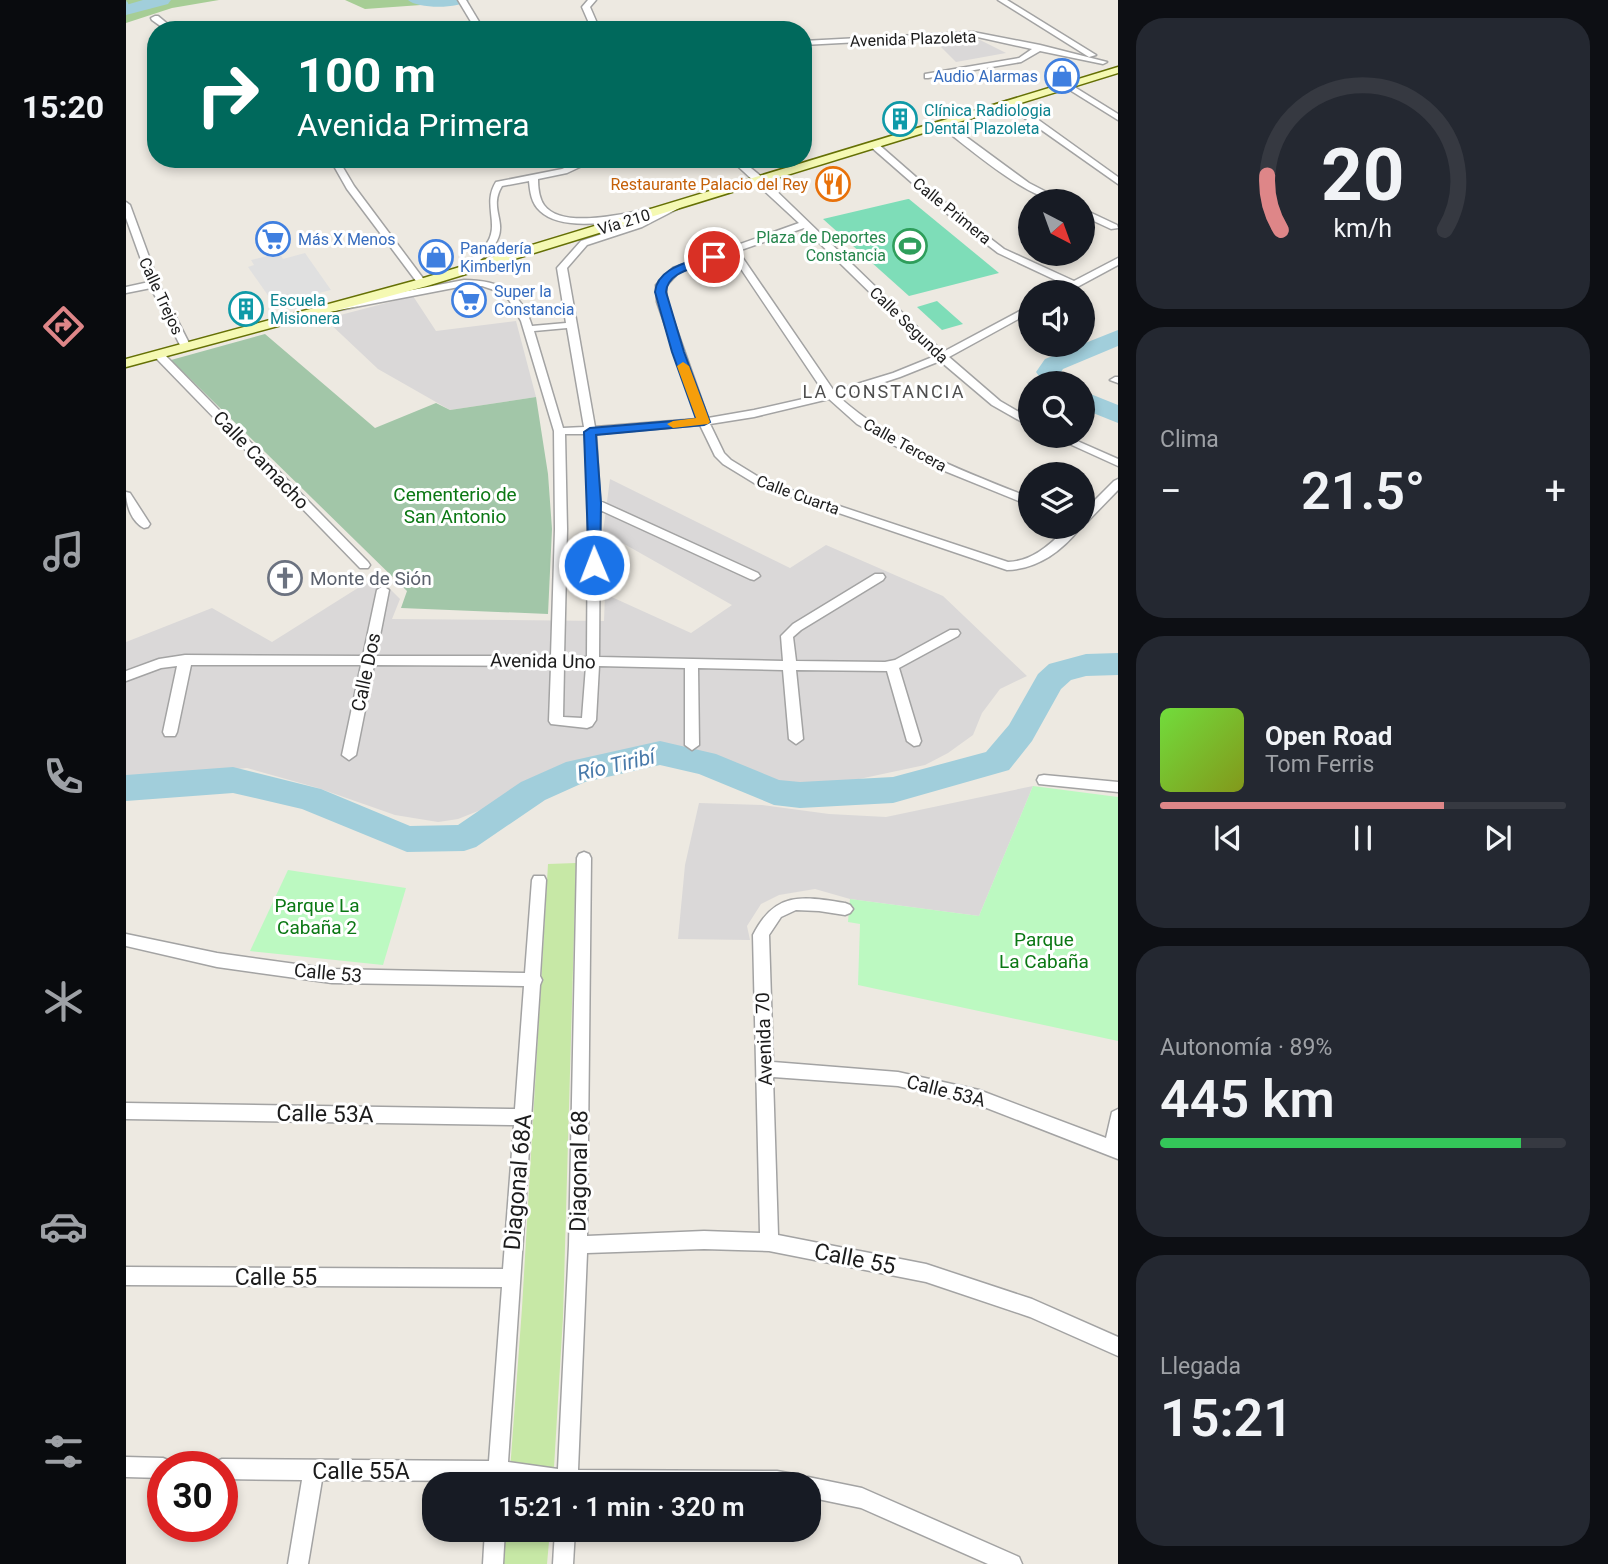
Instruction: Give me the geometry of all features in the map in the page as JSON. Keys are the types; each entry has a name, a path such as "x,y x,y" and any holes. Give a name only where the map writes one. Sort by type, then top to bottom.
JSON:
{"main road":[{"name":"Vía 210","path":"812,164 1117,70"},
{"name":"Vía 210","path":"126,363 460,272 799,168"}],"street":[{"path":"592,0 586,6 592,21"},
{"path":"1002,0 1117,70"},
{"path":"462,1 473,21"},
{"path":"155,18 159,21"},
{"name":"Avenida Plazoleta","path":"812,42 953,34 1039,43 1103,62"},
{"path":"1050,37 1061,36"},
{"path":"928,76 1021,60 1039,43"},
{"path":"1068,85 1118,118"},
{"path":"1009,103 1118,181"},
{"path":"943,124 1034,189"},
{"name":"Calle Primera","path":"873,145 953,214 1001,251 1063,280"},
{"path":"339,168 350,187 422,283"},
{"path":"460,272 492,244 498,229 492,202 496,187 505,182 573,168"},
{"name":"Calle Segunda","path":"745,168 941,356 988,397 1018,416"},
{"path":"533,177 537,201 545,212 562,218 593,221 660,210"},
{"name":"Calle Trejos","path":"126,205 154,284 186,347"},
{"path":"329,309 359,305 449,284 483,283 500,289 513,298 528,329 559,431 561,529 556,721 589,720 593,662 594,503 590,432 562,268 564,262 584,243 639,225 678,205"},
{"path":"1096,219 1114,228"},
{"name":"Calle Cuarta","path":"806,224 676,270 661,285 662,302 704,422 722,458 759,482 1007,566 1039,561 1062,539"},
{"name":"Calle Tercera","path":"733,250 832,396 868,428 917,455 1018,497"},
{"path":"1083,280 1118,261"},
{"path":"126,290 154,284"},
{"path":"559,431 590,432 704,422 832,396 941,356 1018,315"},
{"path":"528,329 572,325"},
{"name":"Calle Camacho","path":"158,354 364,565"},
{"path":"1084,448 1118,463"},
{"path":"1095,507 1118,483"},
{"path":"126,496 144,524"},
{"path":"594,503 754,576"},
{"path":"796,738 787,666 787,636 797,627 879,577"},
{"name":"Calle Dos","path":"349,755 383,590"},
{"name":"Avenida Uno","path":"126,676 159,664 185,660 557,661 892,666 954,633"},
{"path":"170,732 185,660"},
{"path":"691,664 692,745"},
{"path":"892,666 914,741"},
{"path":"1044,780 1118,787"},
{"name":"Diagonal 68","path":"567,1472 578,1245 584,858"},
{"name":"Diagonal 68A","path":"498,1472 539,880"},
{"name":"Avenida 70","path":"769,1242 761,935 768,918 786,907 806,902 845,909"},
{"name":"Calle 53","path":"126,940 217,960 332,976 534,980"},
{"name":"Calle 53A","path":"765,1069 898,1079 979,1098 1115,1151"},
{"name":"Calle 53A","path":"126,1111 524,1117"},
{"path":"1115,1151 1118,1118"},
{"name":"Calle 55","path":"578,1245 704,1240 769,1242 926,1273 1032,1308 1118,1348"},
{"name":"Calle 55","path":"126,1276 510,1278"},
{"path":"126,1467 147,1468"},
{"name":"Calle 55A","path":"238,1469 422,1475"},
{"path":"298,1564 313,1471"},
{"path":"821,1490 862,1498 1012,1564"},
{"path":"493,1564 494,1542"},
{"path":"563,1564 564,1542"}],"shaded area":[{"path":"960,36 980,40 1006,53 956,62 932,38"},
{"path":"280,253 283,259 305,253 331,290 274,304 248,267 254,265 251,260"},
{"path":"413,296 436,331 516,321 536,397 450,410 378,369 325,319"},
{"path":"610,479 790,568 826,545 943,596 1027,676 1000,689 982,713 973,735 948,753 925,765 845,782 764,784 747,772 656,745 607,754 548,772 483,809 458,819 438,822 395,815 318,788 247,768 126,780 126,642 212,608 272,642 377,576 400,599 392,619 604,621 605,594 691,633 732,605 603,532"},
{"path":"1033,786 979,916 850,899 815,889 779,895 761,904 747,926 750,940 678,939 685,865 699,803 762,805 829,814 886,817"}],"green space":[{"path":"126,0 219,0 172,8 126,23"},
{"path":"345,0 461,0 463,2 365,9"},
{"name":"Plaza de Deportes Constancia","path":"909,199 999,273 909,296 823,219"},
{"path":"937,301 963,324 942,330 917,307"},
{"name":"Cementerio de San Antonio","path":"265,334 375,428 436,403 450,410 536,397 548,474 552,529 548,614 401,608 407,591 171,360"},
{"name":"Parque La Cabaña","path":"1033,786 1118,797 1118,1041 858,985 860,924 848,922 850,899 979,916"},
{"path":"576,863 563,1317 554,1472 510,1472 522,1308 548,864"},
{"name":"Parque La Cabaña 2","path":"288,870 406,888 383,965 250,951"},
{"path":"505,1542 549,1542 547,1564 503,1564"}],"waterway":[{"path":"126,10 162,0"},
{"path":"417,0 460,0"},
{"path":"126,3 129,9"},
{"name":"Río Tiribí","path":"1049,371 1054,364 1118,337"},
{"name":"Río Tiribí","path":"1095,404 1118,415"},
{"name":"Río Tiribí","path":"126,788 233,780 309,798 407,839 464,838 533,791 578,771 660,753 704,763 774,792 800,795 893,790 997,761 1021,733 1049,682 1060,672 1086,665 1118,664"}],"slow traffic":[{"path":"673,424 704,422 683,366"}],"place":[{"name":"Audio Alarmas","path":"1062,76"},
{"name":"Clínica Radiologia Dental Plazoleta","path":"900,119"},
{"name":"Restaurante Palacio del Rey","path":"833,184"},
{"name":"Más X Menos","path":"273,239"},
{"name":"Plaza de Deportes Constancia","path":"910,246"},
{"name":"Panadería Kimberlyn","path":"436,257"},
{"name":"Super la Constancia","path":"469,300"},
{"name":"Escuela Misionera","path":"246,309"},
{"name":"Monte de Sión","path":"285,578"}],"district":[{"name":"LA CONSTANCIA","path":"884,391"}],"route":[{"path":"594,565 590,432 704,422 662,302 661,285 676,270 714,257"}]}
